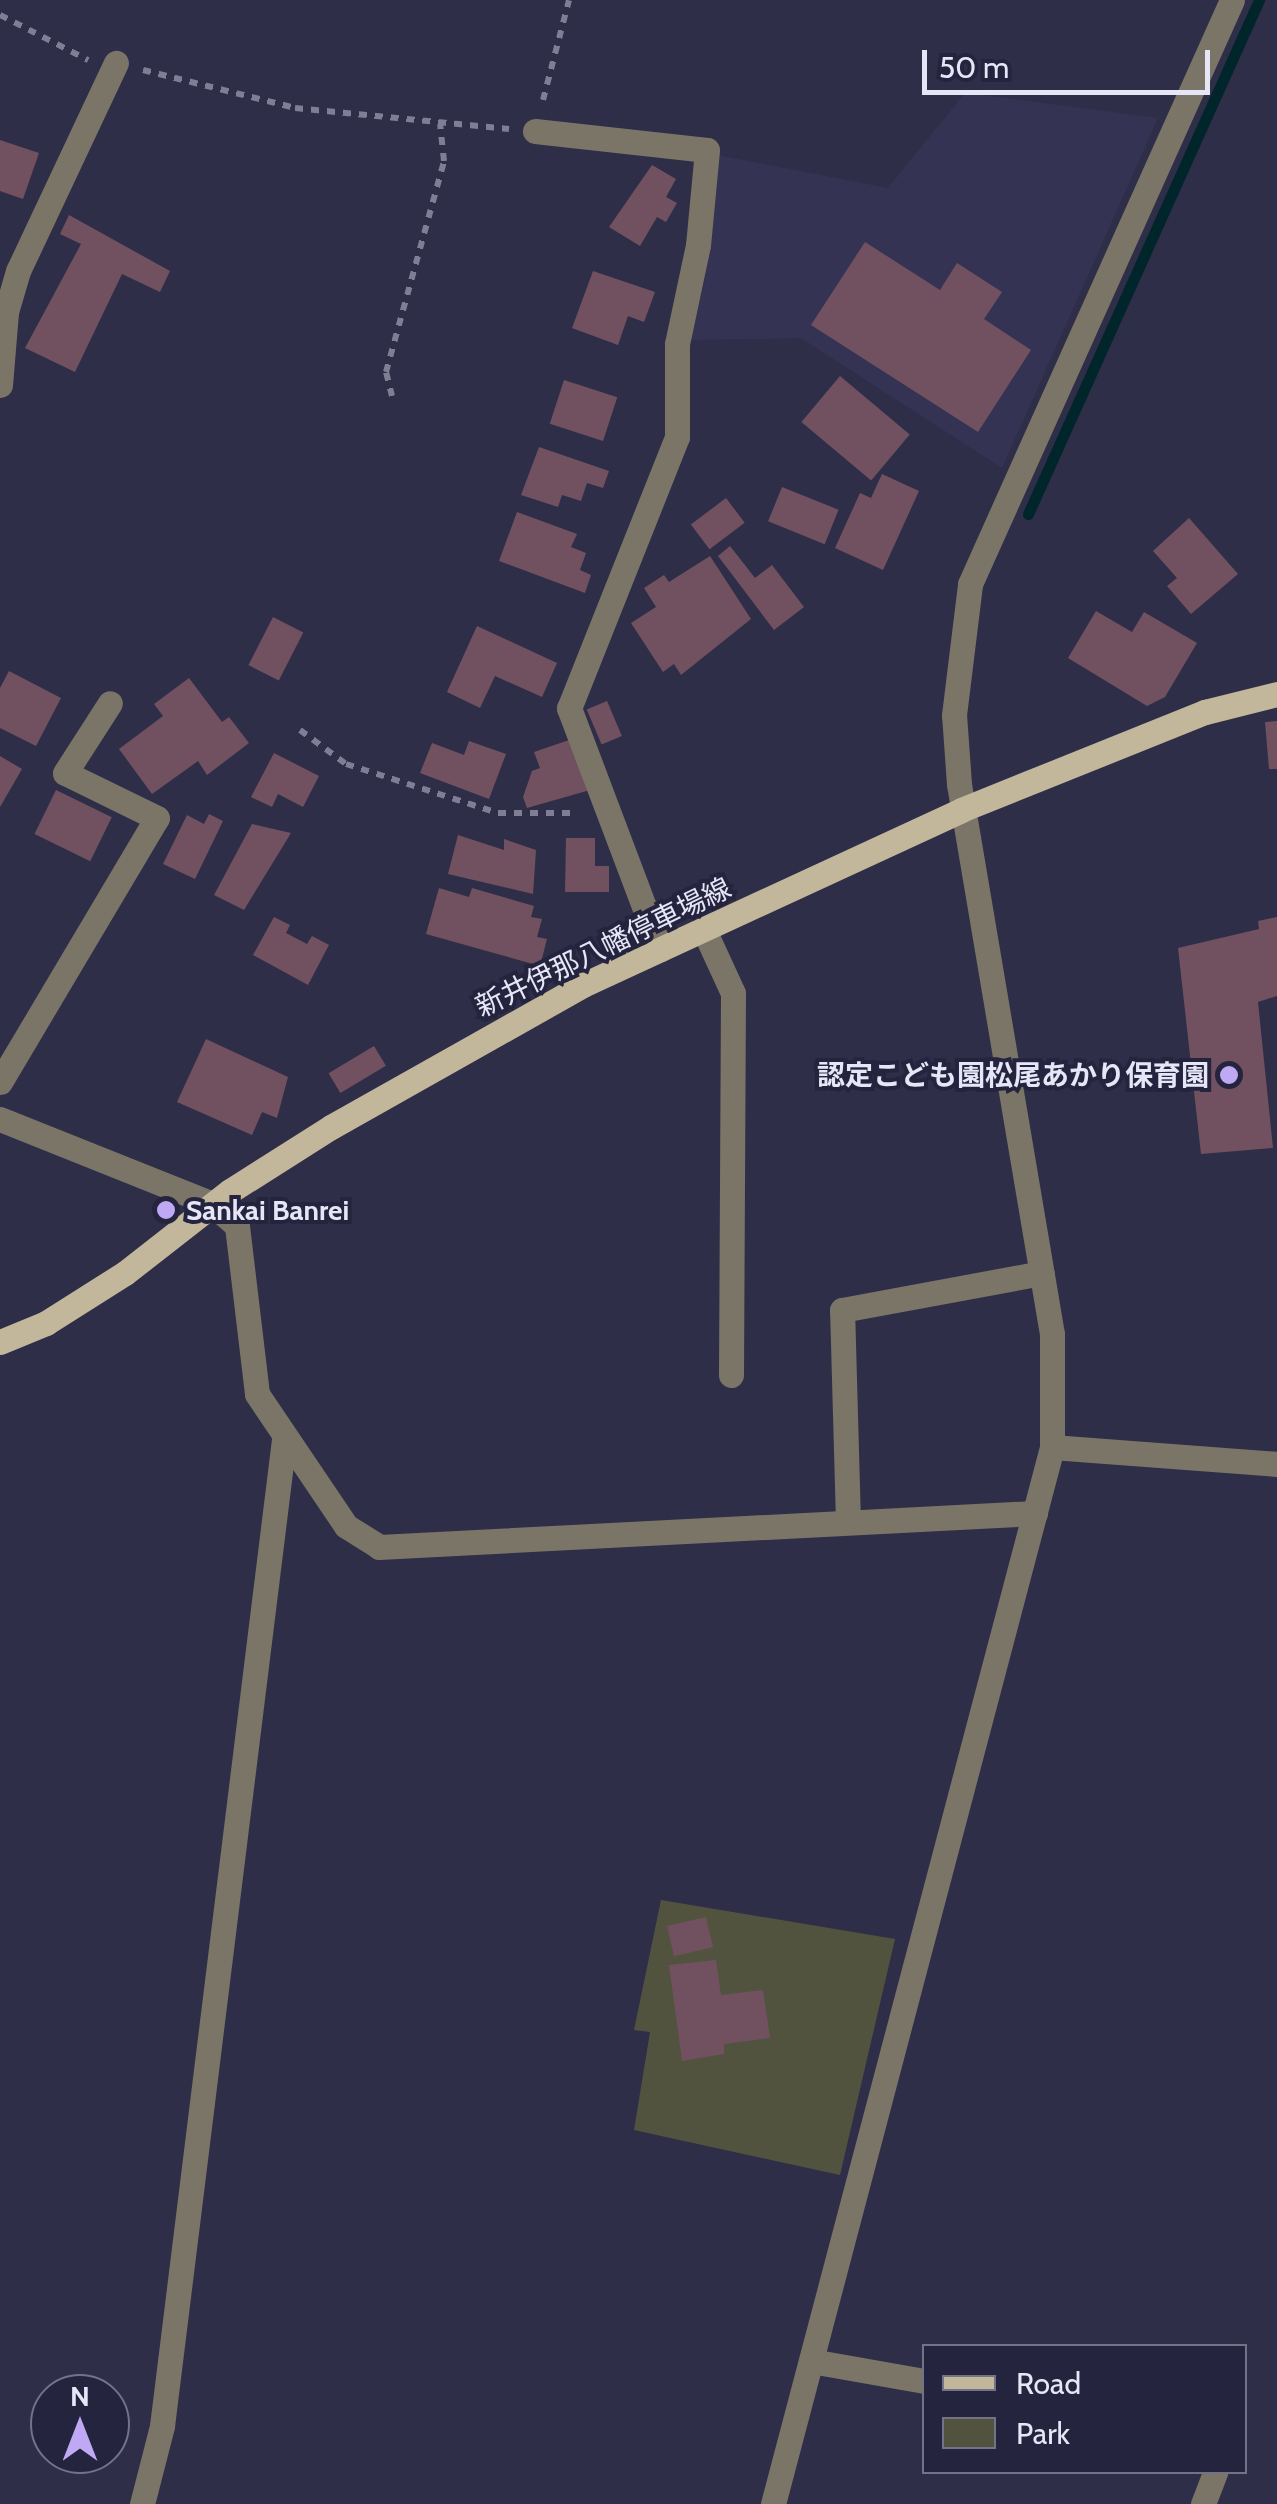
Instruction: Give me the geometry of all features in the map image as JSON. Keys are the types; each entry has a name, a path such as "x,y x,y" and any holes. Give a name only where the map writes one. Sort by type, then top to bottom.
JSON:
{"main road":[{"name":"新井伊那八幡停車場線","path":"0,1342 46,1323 125,1273 212,1204 476,1042 660,949 961,810 1169,726 1277,694"}],"street":[{"path":"773,2504 1052,1447 1052,1334 961,810 954,716 970,584 1232,0"},
{"path":"0,385 6,281 114,68"},
{"path":"535,131 707,150 698,245 680,324 678,437 569,708 660,949"},
{"path":"0,1082 156,818 66,773 110,703"},
{"path":"704,930 733,993 730,1376"},
{"path":"0,1119 212,1204 237,1226 258,1394 284,1440 346,1526 379,1547 498,1546 848,1522 1035,1514"},
{"path":"848,1522 842,1310 1042,1273"},
{"path":"142,2504 162,2426 284,1440"},
{"path":"1052,1447 1277,1464"},
{"path":"811,2361 922,2382"},
{"path":"1203,2504 1214,2474"}],"path":[{"path":"0,14 114,68 295,108 535,131 569,0"},
{"path":"392,396 386,372 444,161 440,124"},
{"path":"300,730 346,764 498,813 609,814"}],"shaded area":[{"path":"965,93 1158,118 1002,468 801,338 690,340 705,280 717,155 888,188"}],"green space":[{"path":"661,1900 895,1939 840,2175 634,2130 650,2032 634,2030"}],"building":[{"path":"0,140 39,153 23,199 0,191"},
{"path":"652,165 676,179 666,197 677,203 666,222 657,217 640,246 609,227"},
{"path":"69,215 170,271 160,292 122,274 75,372 25,348 81,244 60,234"},
{"path":"865,242 940,290 957,263 1002,292 984,319 1031,350 978,432 811,325"},
{"path":"593,271 655,292 644,322 628,316 618,345 572,328"},
{"path":"840,376 910,434 871,480 801,422"},
{"path":"564,380 617,397 603,441 550,424"},
{"path":"539,447 609,471 603,488 587,483 581,501 562,495 558,507 521,495"},
{"path":"882,474 919,491 883,570 835,548 860,493 871,498"},
{"path":"782,487 839,510 825,544 768,521"},
{"path":"726,498 745,523 710,549 691,524"},
{"path":"517,512 577,534 571,547 586,553 580,570 591,575 585,593 499,561"},
{"path":"1189,518 1238,574 1191,614 1167,586 1177,578 1153,551"},
{"path":"730,546 755,578 772,565 804,607 774,630 718,556"},
{"path":"710,556 751,619 681,675 674,664 663,672 631,623 656,607 644,588 664,575 669,582"},
{"path":"1096,611 1132,632 1144,612 1197,643 1165,697 1147,706 1068,658"},
{"path":"273,617 303,632 279,681 248,665"},
{"path":"477,626 557,663 542,697 495,676 480,708 447,692"},
{"path":"9,671 61,698 36,746 0,728 0,688"},
{"path":"189,678 222,722 229,717 249,743 207,775 198,761 152,794 119,749 163,716 154,704"},
{"path":"607,701 622,736 602,745 587,710"},
{"path":"1277,721 1277,769 1269,769 1265,722"},
{"path":"572,739 590,790 527,808 523,797 532,771 540,768 534,752"},
{"path":"469,741 506,754 489,799 420,773 432,743 464,755"},
{"path":"274,753 319,776 303,807 278,794 272,807 251,797"},
{"path":"0,756 22,769 0,807"},
{"path":"56,790 112,817 90,861 35,834"},
{"path":"209,814 223,821 195,879 163,864 187,815 204,824"},
{"path":"252,824 291,833 244,910 214,895"},
{"path":"458,835 504,850 504,839 536,850 533,894 448,874"},
{"path":"566,838 595,838 595,866 609,866 609,892 565,892"},
{"path":"439,888 469,897 472,888 534,906 531,917 542,919 537,937 547,939 540,966 426,934"},
{"path":"274,917 290,925 286,933 307,944 312,936 329,945 308,985 253,955"},
{"name":"認定こども園松尾あかり保育園","path":"1277,917 1277,996 1258,1002 1273,1148 1201,1154 1178,948 1259,929 1258,921"},
{"path":"206,1039 288,1077 277,1118 262,1112 252,1135 177,1102"},
{"path":"374,1046 386,1066 340,1093 329,1073"},
{"path":"706,1917 713,1947 674,1956 667,1926"},
{"path":"716,1960 721,1995 763,1990 770,2038 724,2044 724,2054 682,2061 669,1965"}],"waterway":[{"path":"1028,514 1259,0"}],"place":[{"name":"認定こども園松尾あかり保育園","path":"1229,1075"},
{"name":"Sankai Banrei","path":"166,1210"}]}
